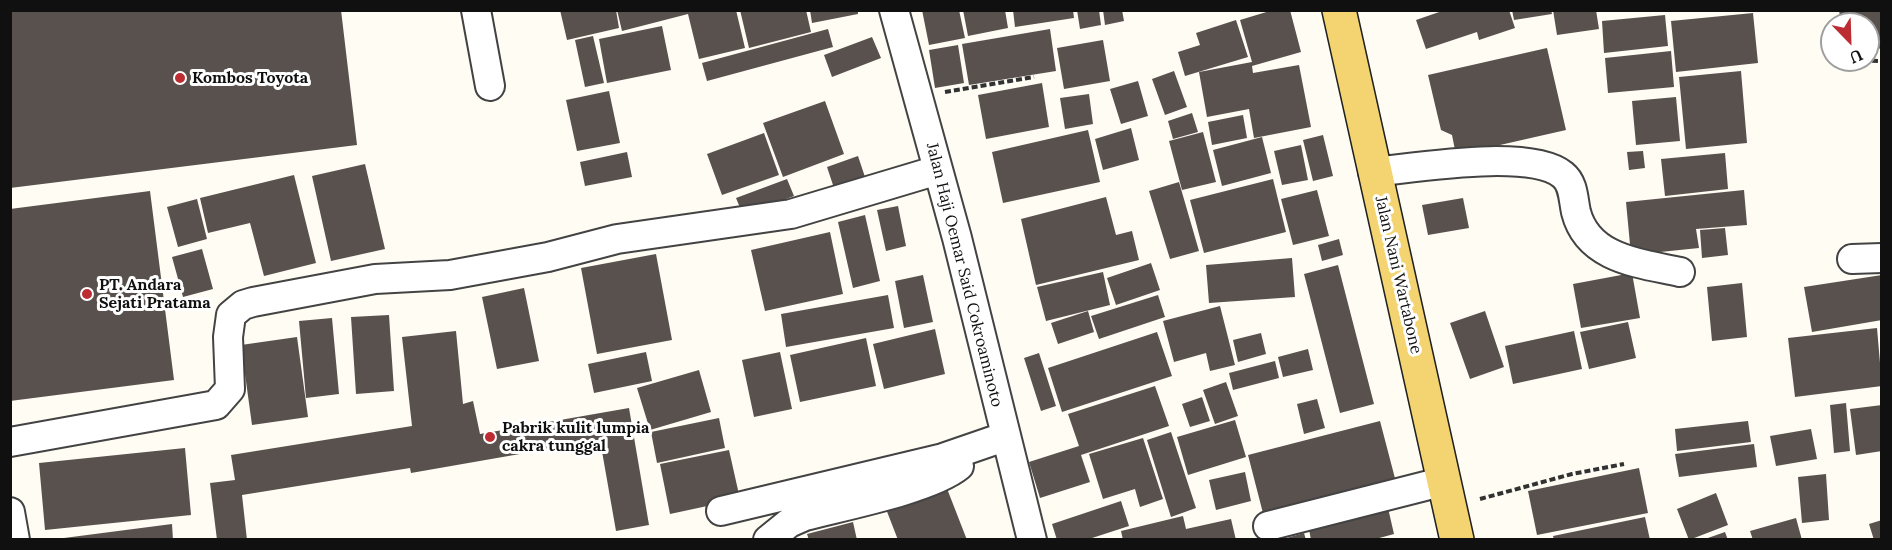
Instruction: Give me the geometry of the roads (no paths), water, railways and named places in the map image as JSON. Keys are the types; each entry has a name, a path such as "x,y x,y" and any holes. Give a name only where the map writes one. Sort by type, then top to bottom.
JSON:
{"main road":[{"name":"Jalan Nani Wartabone","path":"1339,10 1373,172 1448,494 1456,540"}],"street":[{"path":"476,10 490,86"},
{"name":"Jalan Haji Oemar Said Cokroaminoto","path":"894,10 938,170 1032,540"},
{"path":"1373,172 1490,160 1548,166 1566,177 1572,188 1579,225 1597,247 1640,263 1680,272"},
{"path":"10,442 216,405 230,389 228,337 231,315 243,305 253,302 375,279 450,275 548,257 616,239 791,214 938,170"},
{"path":"1852,260 1881,258"},
{"path":"721,511 834,485 977,447 1004,437"},
{"path":"768,540 789,523 805,516 948,474 977,447"},
{"path":"1268,526 1448,494"},
{"path":"10,512 15,540"}],"place":[{"name":"Kombos Toyota","path":"180,78"},
{"name":"PT. Andara Sejati Pratama","path":"87,294"},
{"name":"Pabrik kulit lumpia cakra tunggal","path":"490,437"}]}
